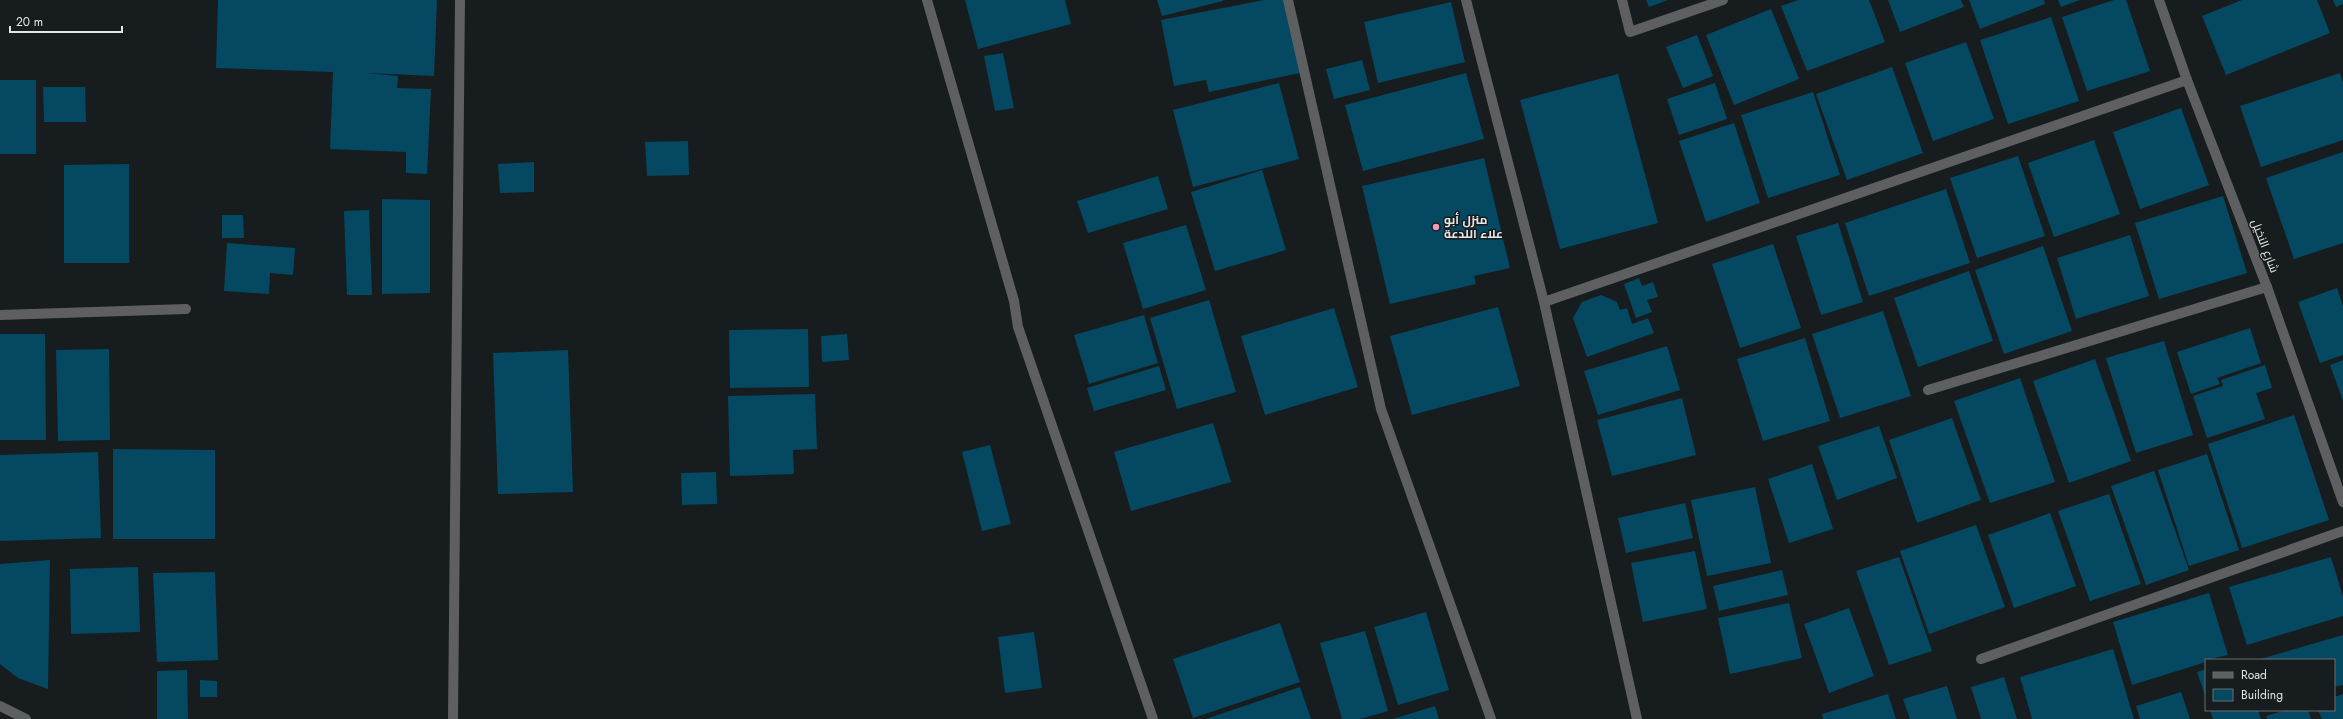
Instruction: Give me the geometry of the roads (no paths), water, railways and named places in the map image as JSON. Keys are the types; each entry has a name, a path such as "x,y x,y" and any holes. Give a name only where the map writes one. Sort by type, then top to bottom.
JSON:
{"street":[{"path":"453,719 460,0"},
{"path":"926,0 1014,301 1018,327 1153,719"},
{"path":"1288,0 1381,409 1491,719"},
{"path":"1466,0 1544,302 1637,719"},
{"path":"1622,0 1630,32 1723,0"},
{"name":"شارع النخيل","path":"2159,0 2187,80 2267,287 2343,502"},
{"path":"1544,302 2187,80"},
{"path":"1928,390 2267,287"},
{"path":"0,315 186,309"},
{"path":"1981,659 2343,531"},
{"path":"0,706 26,719"}],"place":[{"name":"منزل أبو علاء اللدعة","path":"1436,227"}]}
